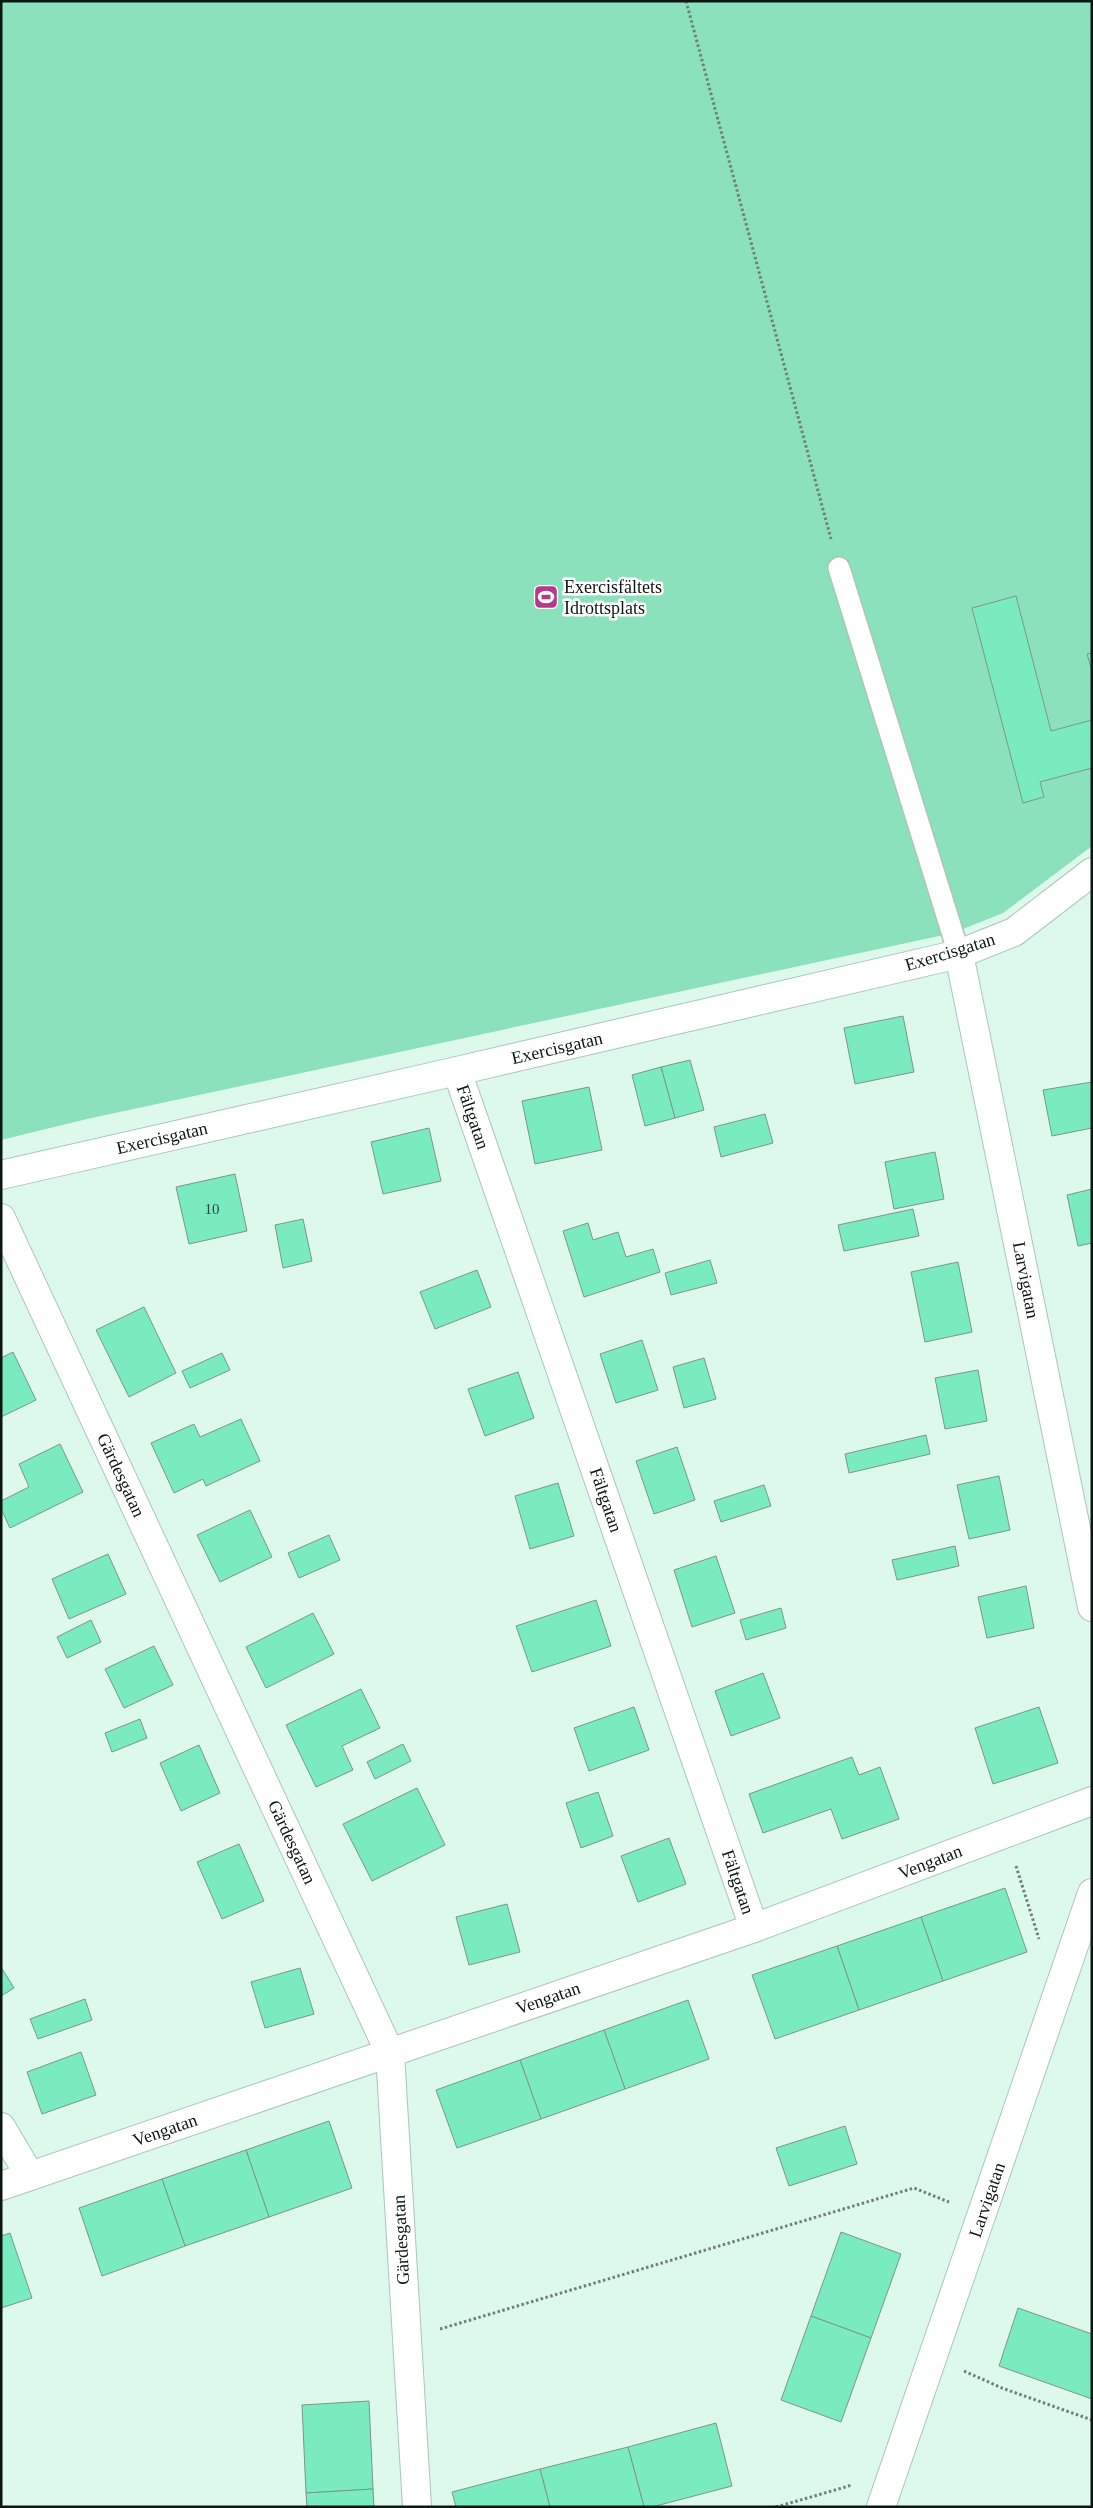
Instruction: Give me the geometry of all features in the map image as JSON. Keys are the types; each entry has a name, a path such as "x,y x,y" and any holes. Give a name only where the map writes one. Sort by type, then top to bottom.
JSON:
{"street":[{"name":"Exercisgatan","path":"1,1175 960,954 1014,932 1092,872"},
{"name":"Larvigatan","path":"960,954 1092,1607"},
{"name":"Fältgatan","path":"457,1071 754,1928"},
{"name":"Gärdesgatan","path":"1,1218 390,2053 417,2507"},
{"name":"Vengatan","path":"1,2186 754,1928 1092,1801"},
{"name":"Larvigatan","path":"881,2507 1092,1893"},
{"path":"1,2127 30,2176"}],"lane":[{"path":"839,568 960,954"}],"path":[{"path":"686,1 839,568"},
{"path":"1006,1833 1040,1944"},
{"path":"407,2338 914,2188 949,2202"},
{"path":"946,2211 952,2193"},
{"path":"962,2370 1002,2388 1092,2420"},
{"path":"776,2507 849,2486 852,2477"}],"green space":[{"name":"Exercisfältets Idrottsplats","path":"1,1 1092,1 1092,846 1003,913 953,933 87,1119 1,1140"}],"building":[{"path":"1016,596 1051,731 1092,720 1092,768 1040,782 1044,797 1023,803 972,608"},
{"path":"1092,653 1092,671 1087,654"},
{"path":"903,1016 914,1072 855,1084 844,1028"},
{"path":"690,1060 704,1110 675,1118 661,1067"},
{"path":"661,1067 675,1118 645,1126 632,1075"},
{"path":"1092,1082 1092,1128 1052,1136 1043,1090"},
{"path":"589,1087 602,1150 535,1164 522,1101"},
{"path":"765,1114 773,1143 721,1157 714,1127"},
{"path":"429,1128 441,1181 383,1194 371,1142"},
{"path":"935,1152 944,1199 894,1209 885,1162"},
{"path":"235,1174 247,1231 189,1244 176,1187"},
{"path":"1092,1189 1092,1243 1078,1246 1067,1195"},
{"path":"913,1209 919,1236 844,1251 838,1225"},
{"path":"303,1219 312,1261 283,1268 275,1225"},
{"path":"588,1223 593,1240 618,1232 626,1257 653,1249 660,1272 584,1297 563,1231"},
{"path":"710,1260 717,1283 671,1295 665,1273"},
{"path":"958,1262 972,1332 925,1342 911,1272"},
{"path":"477,1270 491,1307 435,1329 420,1292"},
{"path":"144,1307 176,1373 129,1397 96,1330"},
{"path":"642,1340 658,1390 616,1403 600,1354"},
{"path":"13,1352 36,1400 1,1417 1,1358"},
{"path":"222,1353 230,1370 190,1388 182,1371"},
{"path":"704,1358 716,1399 684,1408 673,1367"},
{"path":"978,1370 987,1421 945,1429 935,1378"},
{"path":"518,1372 534,1418 485,1436 468,1389"},
{"path":"241,1419 260,1461 206,1486 203,1479 174,1493 151,1443 194,1424 200,1437"},
{"path":"926,1435 930,1454 849,1473 845,1454"},
{"path":"60,1444 83,1492 10,1528 1,1509 1,1501 29,1487 19,1464"},
{"path":"677,1447 695,1500 654,1514 636,1461"},
{"path":"999,1476 1010,1530 969,1539 957,1485"},
{"path":"558,1483 574,1536 530,1549 515,1496"},
{"path":"764,1485 771,1506 721,1522 714,1501"},
{"path":"250,1510 272,1557 220,1582 197,1535"},
{"path":"329,1535 340,1560 299,1578 288,1553"},
{"path":"955,1546 959,1566 897,1580 892,1560"},
{"path":"108,1554 126,1594 69,1619 52,1579"},
{"path":"716,1556 735,1613 692,1627 674,1570"},
{"path":"1026,1586 1034,1628 987,1638 978,1597"},
{"path":"596,1600 611,1646 532,1672 516,1626"},
{"path":"781,1608 786,1628 746,1640 740,1620"},
{"path":"313,1613 334,1654 266,1688 246,1647"},
{"path":"91,1620 101,1642 67,1658 57,1637"},
{"path":"154,1646 173,1685 124,1708 105,1669"},
{"path":"763,1673 780,1718 731,1736 715,1691"},
{"path":"361,1689 380,1728 342,1746 353,1770 316,1787 286,1725"},
{"path":"634,1707 649,1750 589,1771 574,1728"},
{"path":"1039,1707 1058,1763 993,1784 975,1728"},
{"path":"140,1719 147,1738 112,1752 105,1733"},
{"path":"403,1744 411,1761 375,1779 367,1762"},
{"path":"199,1745 220,1793 181,1811 160,1763"},
{"path":"852,1757 859,1775 880,1767 899,1819 842,1839 831,1809 763,1833 749,1794"},
{"path":"417,1788 445,1845 372,1881 343,1824"},
{"path":"598,1792 613,1836 581,1848 566,1803"},
{"path":"669,1838 686,1884 638,1902 621,1856"},
{"path":"239,1844 264,1901 222,1919 197,1862"},
{"path":"1005,1888 1027,1952 943,1981 921,1917"},
{"path":"507,1904 520,1952 469,1965 456,1917"},
{"path":"921,1917 943,1981 859,2010 837,1946"},
{"path":"837,1946 859,2010 775,2039 752,1975"},
{"path":"1,1967 14,1988 1,1996"},
{"path":"300,1968 314,2014 265,2028 251,1982"},
{"path":"85,1999 92,2020 38,2039 30,2019"},
{"path":"688,2000 709,2059 625,2089 604,2030"},
{"path":"604,2030 625,2089 541,2119 520,2060"},
{"path":"81,2052 96,2095 42,2114 27,2072"},
{"path":"520,2060 541,2119 457,2148 436,2090"},
{"path":"329,2121 352,2188 269,2217 246,2150"},
{"path":"845,2126 857,2164 789,2186 776,2148"},
{"path":"246,2150 269,2217 185,2246 162,2179"},
{"path":"162,2179 185,2246 102,2276 79,2208"},
{"path":"841,2232 901,2254 871,2338 811,2316"},
{"path":"10,2233 32,2298 1,2308 1,2236"},
{"path":"1018,2308 1092,2334 1092,2399 999,2366"},
{"path":"811,2316 871,2338 841,2422 781,2400"},
{"path":"369,2401 373,2489 306,2493 302,2405"},
{"path":"716,2423 732,2486 652,2507 644,2507 628,2447"},
{"path":"628,2447 644,2507 550,2507 540,2469"},
{"path":"540,2469 550,2507 456,2507 452,2492"},
{"path":"373,2489 374,2507 307,2507 306,2493"}],"place":[{"name":"Exercisfältets Idrottsplats","path":"546,597"}]}
